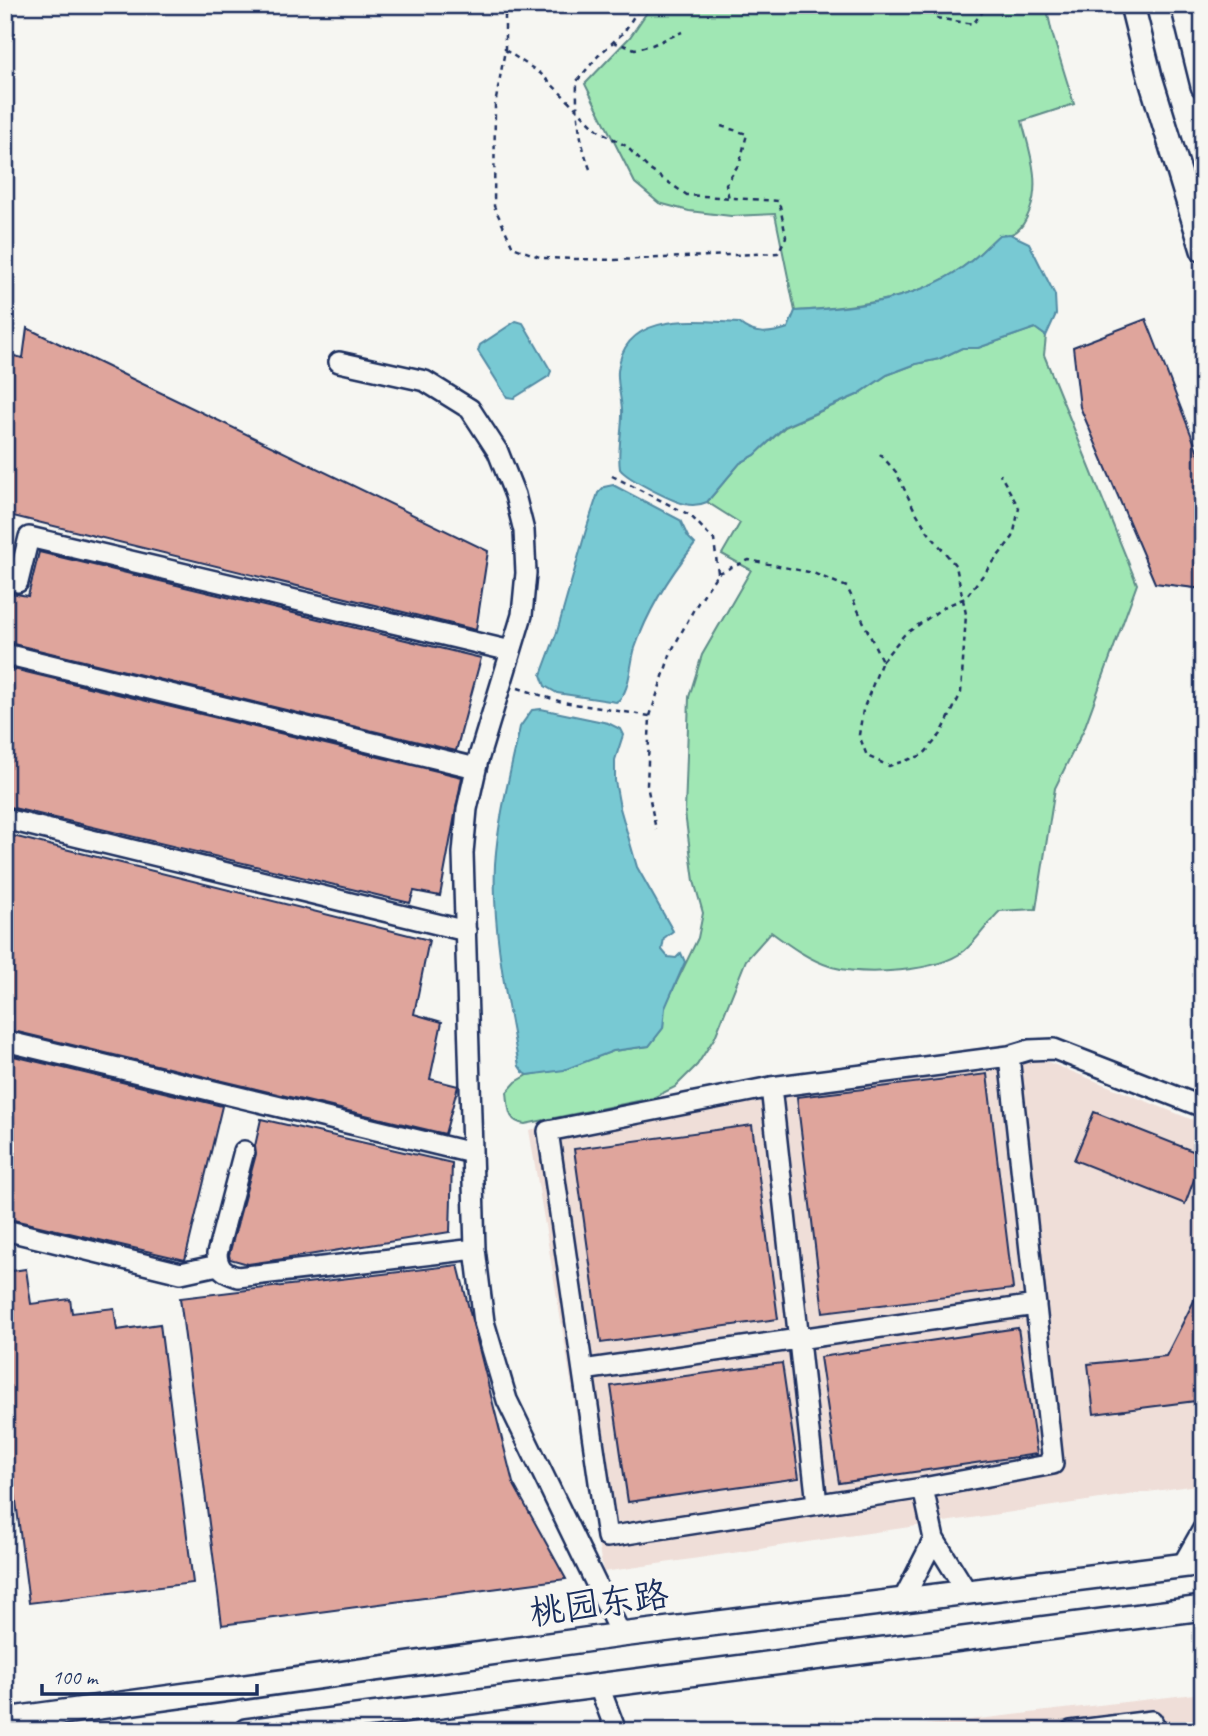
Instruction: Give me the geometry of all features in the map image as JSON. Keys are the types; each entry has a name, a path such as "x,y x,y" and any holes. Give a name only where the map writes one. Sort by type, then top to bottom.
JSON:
{"main road":[{"path":"1132,5 1150,77 1203,250"},
{"path":"1183,5 1203,86"},
{"name":"桃园东路","path":"5,1720 621,1635 1192,1565"},
{"path":"246,1731 1203,1608"}],"street":[{"path":"340,362 425,381 470,409 498,452 515,495 524,531 526,573 522,615 477,768 467,809 463,853 475,1250 484,1322 507,1401 621,1635"},
{"path":"18,582 29,537 511,652"},
{"path":"5,654 477,768"},
{"path":"5,819 466,931"},
{"path":"5,1041 472,1153"},
{"path":"1009,1056 1053,1464 923,1488 607,1537 548,1131 771,1087 1009,1056 1029,1050 1054,1049 1203,1107"},
{"path":"771,1087 817,1504"},
{"path":"244,1151 217,1254 218,1265 225,1273 238,1277 475,1250"},
{"path":"5,1230 181,1273 218,1265"},
{"path":"583,1370 1036,1305"},
{"path":"923,1488 934,1539 967,1592"},
{"path":"1192,1565 1203,1529"},
{"path":"904,1600 934,1539"},
{"path":"598,1684 616,1731"},
{"path":"1071,1731 1154,1726"}],"path":[{"path":"505,5 505,50 495,105 494,206 513,247 542,258 566,259 723,257 778,253 786,237 779,201 687,195 650,170 626,146 598,130 540,73 505,50"},
{"path":"590,169 576,108 576,81 624,32 640,5"},
{"path":"936,18 973,24 988,5"},
{"path":"613,42 635,49 682,32"},
{"path":"721,126 747,134 740,162 726,184 729,199"},
{"path":"880,454 896,472 928,532 956,566 964,598 966,614 961,693 941,734 923,755 889,766 867,756 859,735 863,710 882,661 904,635 944,607 964,598 1013,537 1019,508 1000,474"},
{"path":"612,476 690,515 714,540 718,573"},
{"path":"656,830 647,785 650,716 671,652 694,609 718,573 749,560 813,573 847,587 882,661"},
{"path":"502,683 562,702 650,716"}],"shaded area":[{"path":"1018,1042 1043,1060 1203,1124 1203,1484 603,1572 529,1130 760,1080"},
{"path":"1203,1693 1203,1731 874,1731"}],"green space":[{"path":"652,5 1046,5 1074,104 1022,121 1033,165 1034,188 1030,210 1018,230 998,236 953,274 911,293 865,304 795,311 775,214 731,216 689,211 659,203 635,183 585,84 630,37"},
{"path":"1035,328 1046,336 1044,355 1137,584 1084,729 1055,788 1036,909 1000,911 964,951 937,964 900,970 863,971 832,967 808,957 771,932 746,960 715,1037 697,1065 675,1087 653,1098 519,1123 510,1113 507,1092 516,1082 528,1075 564,1069 613,1051 649,1046 663,1028 664,1008 698,938 703,913 694,881 685,813 689,697 702,655 751,570 722,554 740,523 707,502 740,463 755,455 785,427 857,395 887,375 939,359 962,348 978,348"}],"water":[{"path":"1010,234 1029,243 1055,295 1056,314 1046,336 1035,328 978,348 962,348 939,359 887,375 857,395 785,426 755,455 740,463 704,503 688,505 670,499 640,484 620,469 622,409 618,371 623,351 634,337 648,328 665,323 703,321 739,323 762,333 781,330 788,328 795,311 888,300 931,285 971,261 999,235"},
{"path":"516,321 523,323 551,371 549,376 514,398 507,397 478,351 480,345"},
{"path":"613,485 680,520 688,537 695,544 668,581 646,620 635,648 627,686 616,702 557,693 545,686 541,675 557,632 598,493 604,487"},
{"path":"541,709 608,723 620,729 623,735 615,760 615,781 620,808 637,867 673,931 664,938 662,950 668,957 676,958 681,953 685,962 665,1008 663,1028 649,1046 613,1051 564,1070 528,1075 519,1066 505,991 496,915 495,864 502,812 520,727 532,710"}],"building":[{"path":"1146,319 1203,465 1203,589 1155,583 1080,407 1073,347"},
{"path":"27,328 488,551 476,630 5,514 5,354 23,358"},
{"path":"39,552 481,658 456,751 5,642 5,592 28,596"},
{"path":"5,667 462,777 440,896 414,891 410,903 5,806"},
{"path":"5,834 429,940 414,1014 442,1022 430,1079 458,1086 445,1134 5,1029"},
{"path":"5,1054 222,1106 185,1260 5,1218"},
{"path":"987,1074 1013,1289 823,1312 797,1097"},
{"path":"1094,1112 1203,1155 1185,1204 1074,1160"},
{"path":"261,1119 452,1163 450,1232 248,1264 230,1259 256,1154 255,1146"},
{"path":"752,1125 778,1319 601,1343 574,1149"},
{"path":"458,1265 513,1483 566,1579 222,1625 180,1298"},
{"path":"26,1269 31,1304 70,1299 72,1313 114,1308 117,1330 160,1324 193,1583 29,1603 5,1415 5,1272"},
{"path":"1203,1283 1203,1400 1094,1414 1088,1364 1166,1356"},
{"path":"1018,1328 1037,1454 839,1483 820,1357"},
{"path":"782,1363 799,1478 628,1502 611,1386"}]}
